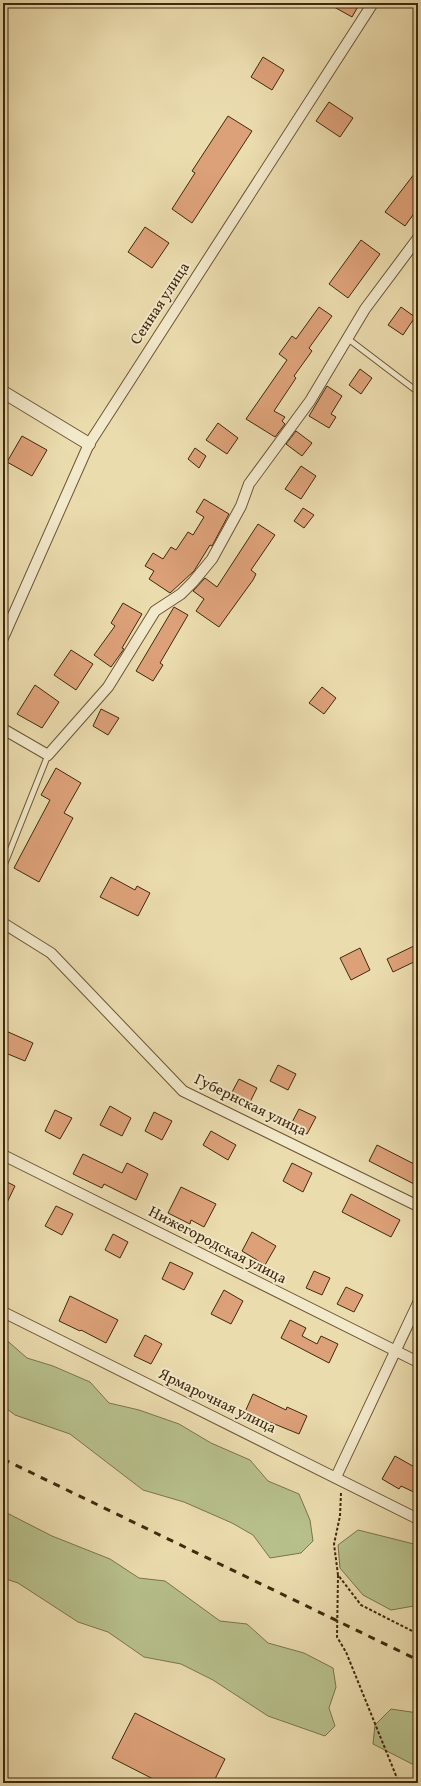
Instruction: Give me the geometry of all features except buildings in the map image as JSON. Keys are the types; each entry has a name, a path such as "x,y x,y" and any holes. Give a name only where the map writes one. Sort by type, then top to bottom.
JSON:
{"street":[{"name":"Сенная улица","path":"3,638 89,444 373,3"},
{"path":"3,729 48,755 108,687 155,611 181,594 212,559 241,506 249,484 310,401 364,309 418,238"},
{"path":"3,392 89,444"},
{"name":"Губернская улица","path":"3,923 51,953 184,1091 418,1206"},
{"name":"Нижегородская улица","path":"3,1155 418,1362"},
{"path":"336,1477 394,1350 418,1303"},
{"name":"Ярмарочная улица","path":"3,1312 418,1519"}],"lane":[{"path":"347,338 418,392"},
{"path":"3,868 48,755"}],"path":[{"path":"336,1477 341,1493 340,1516 334,1544 338,1575 337,1637 346,1652 399,1783"},
{"path":"338,1575 361,1605 418,1634"}],"green space":[{"path":"3,1337 27,1358 53,1366 90,1382 109,1403 139,1410 179,1424 211,1443 250,1460 268,1481 299,1494 310,1520 313,1541 301,1553 270,1558 253,1535 232,1523 184,1502 143,1490 70,1434 15,1415 3,1406"},
{"path":"3,1511 52,1536 110,1559 139,1578 165,1581 220,1621 247,1624 268,1643 304,1653 333,1668 336,1687 329,1708 335,1726 325,1736 268,1716 213,1680 181,1664 144,1657 108,1632 78,1622 18,1583 3,1578"},
{"path":"358,1530 418,1545 418,1608 414,1606 391,1610 363,1595 340,1568 338,1545"},
{"path":"391,1709 418,1713 418,1767 373,1744 375,1725"}],"railway":[{"path":"3,1459 418,1660"}]}
